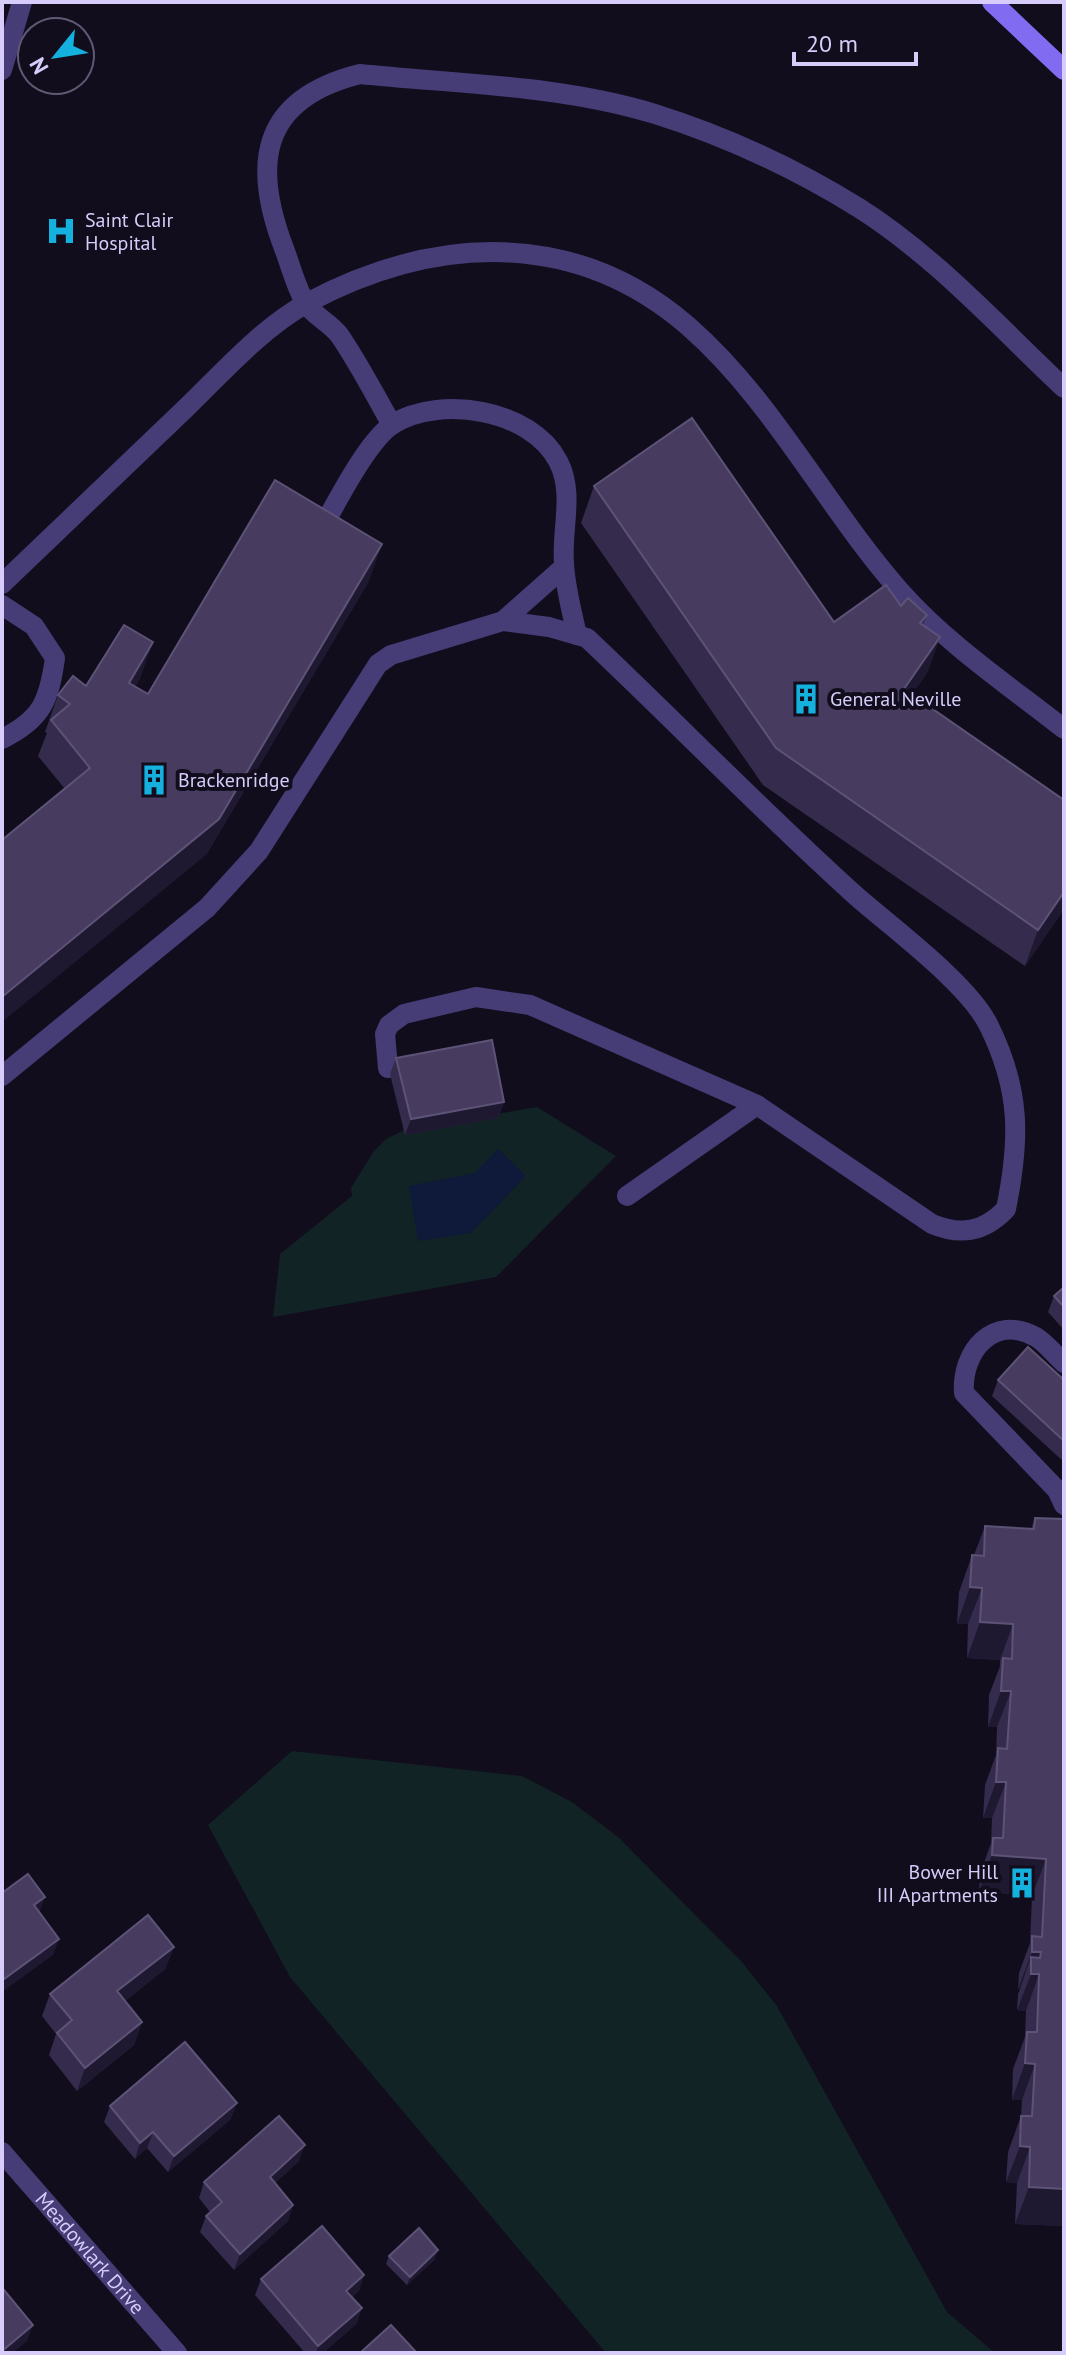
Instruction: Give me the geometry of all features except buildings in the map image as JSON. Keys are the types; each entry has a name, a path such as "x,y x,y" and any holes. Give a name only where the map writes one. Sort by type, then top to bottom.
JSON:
{"main road":[{"path":"992,2 1064,70"}],"street":[{"path":"2,70 22,2"},
{"path":"392,425 338,333 305,304 271,216 265,184 267,152 280,123 301,98 328,82 360,74 562,94 653,113 751,150 859,208 912,247 1064,388"},
{"path":"2,584 253,343 305,304 387,268 455,253 524,251 580,263 630,283 689,327 748,391 901,591 942,633 1064,729"},
{"path":"315,540 361,461 392,425 427,412 463,410 500,416 532,433 558,460 568,500 562,534 564,567 577,635"},
{"path":"2,1076 207,908 259,851 378,664 391,655 503,621 564,567"},
{"path":"2,605 34,626 55,658 50,696 27,726 2,739"},
{"path":"388,1068 383,1044 389,1025 395,1019 476,997 530,1005 757,1105 932,1224 947,1231 972,1230 995,1221 1006,1209 1017,1153 1014,1086 988,1023 944,972 854,893 598,649 577,635 503,621"},
{"path":"627,1196 757,1105"},
{"path":"1064,1363 1039,1338 1023,1331 1006,1330 990,1335 976,1346 967,1360 963,1376 964,1393 1057,1490 1064,1505"},
{"name":"Meadowlark Drive","path":"2,2152 177,2353"}],"shaded area":[{"path":"537,1107 616,1156 496,1277 273,1317 280,1254 352,1196 351,1188 374,1151 386,1139 404,1130"},
{"path":"292,1751 522,1776 572,1802 618,1837 742,1962 777,2006 947,2312 995,2353 606,2353 290,1977 208,1825"}],"water":[{"path":"498,1149 526,1176 471,1233 418,1241 409,1186 475,1173"}],"place":[{"name":"Saint Clair Hospital","path":"61,231"},
{"name":"General Neville","path":"806,699"},
{"name":"Brackenridge","path":"154,780"},
{"name":"Bower Hill III Apartments","path":"1022,1883"}]}
